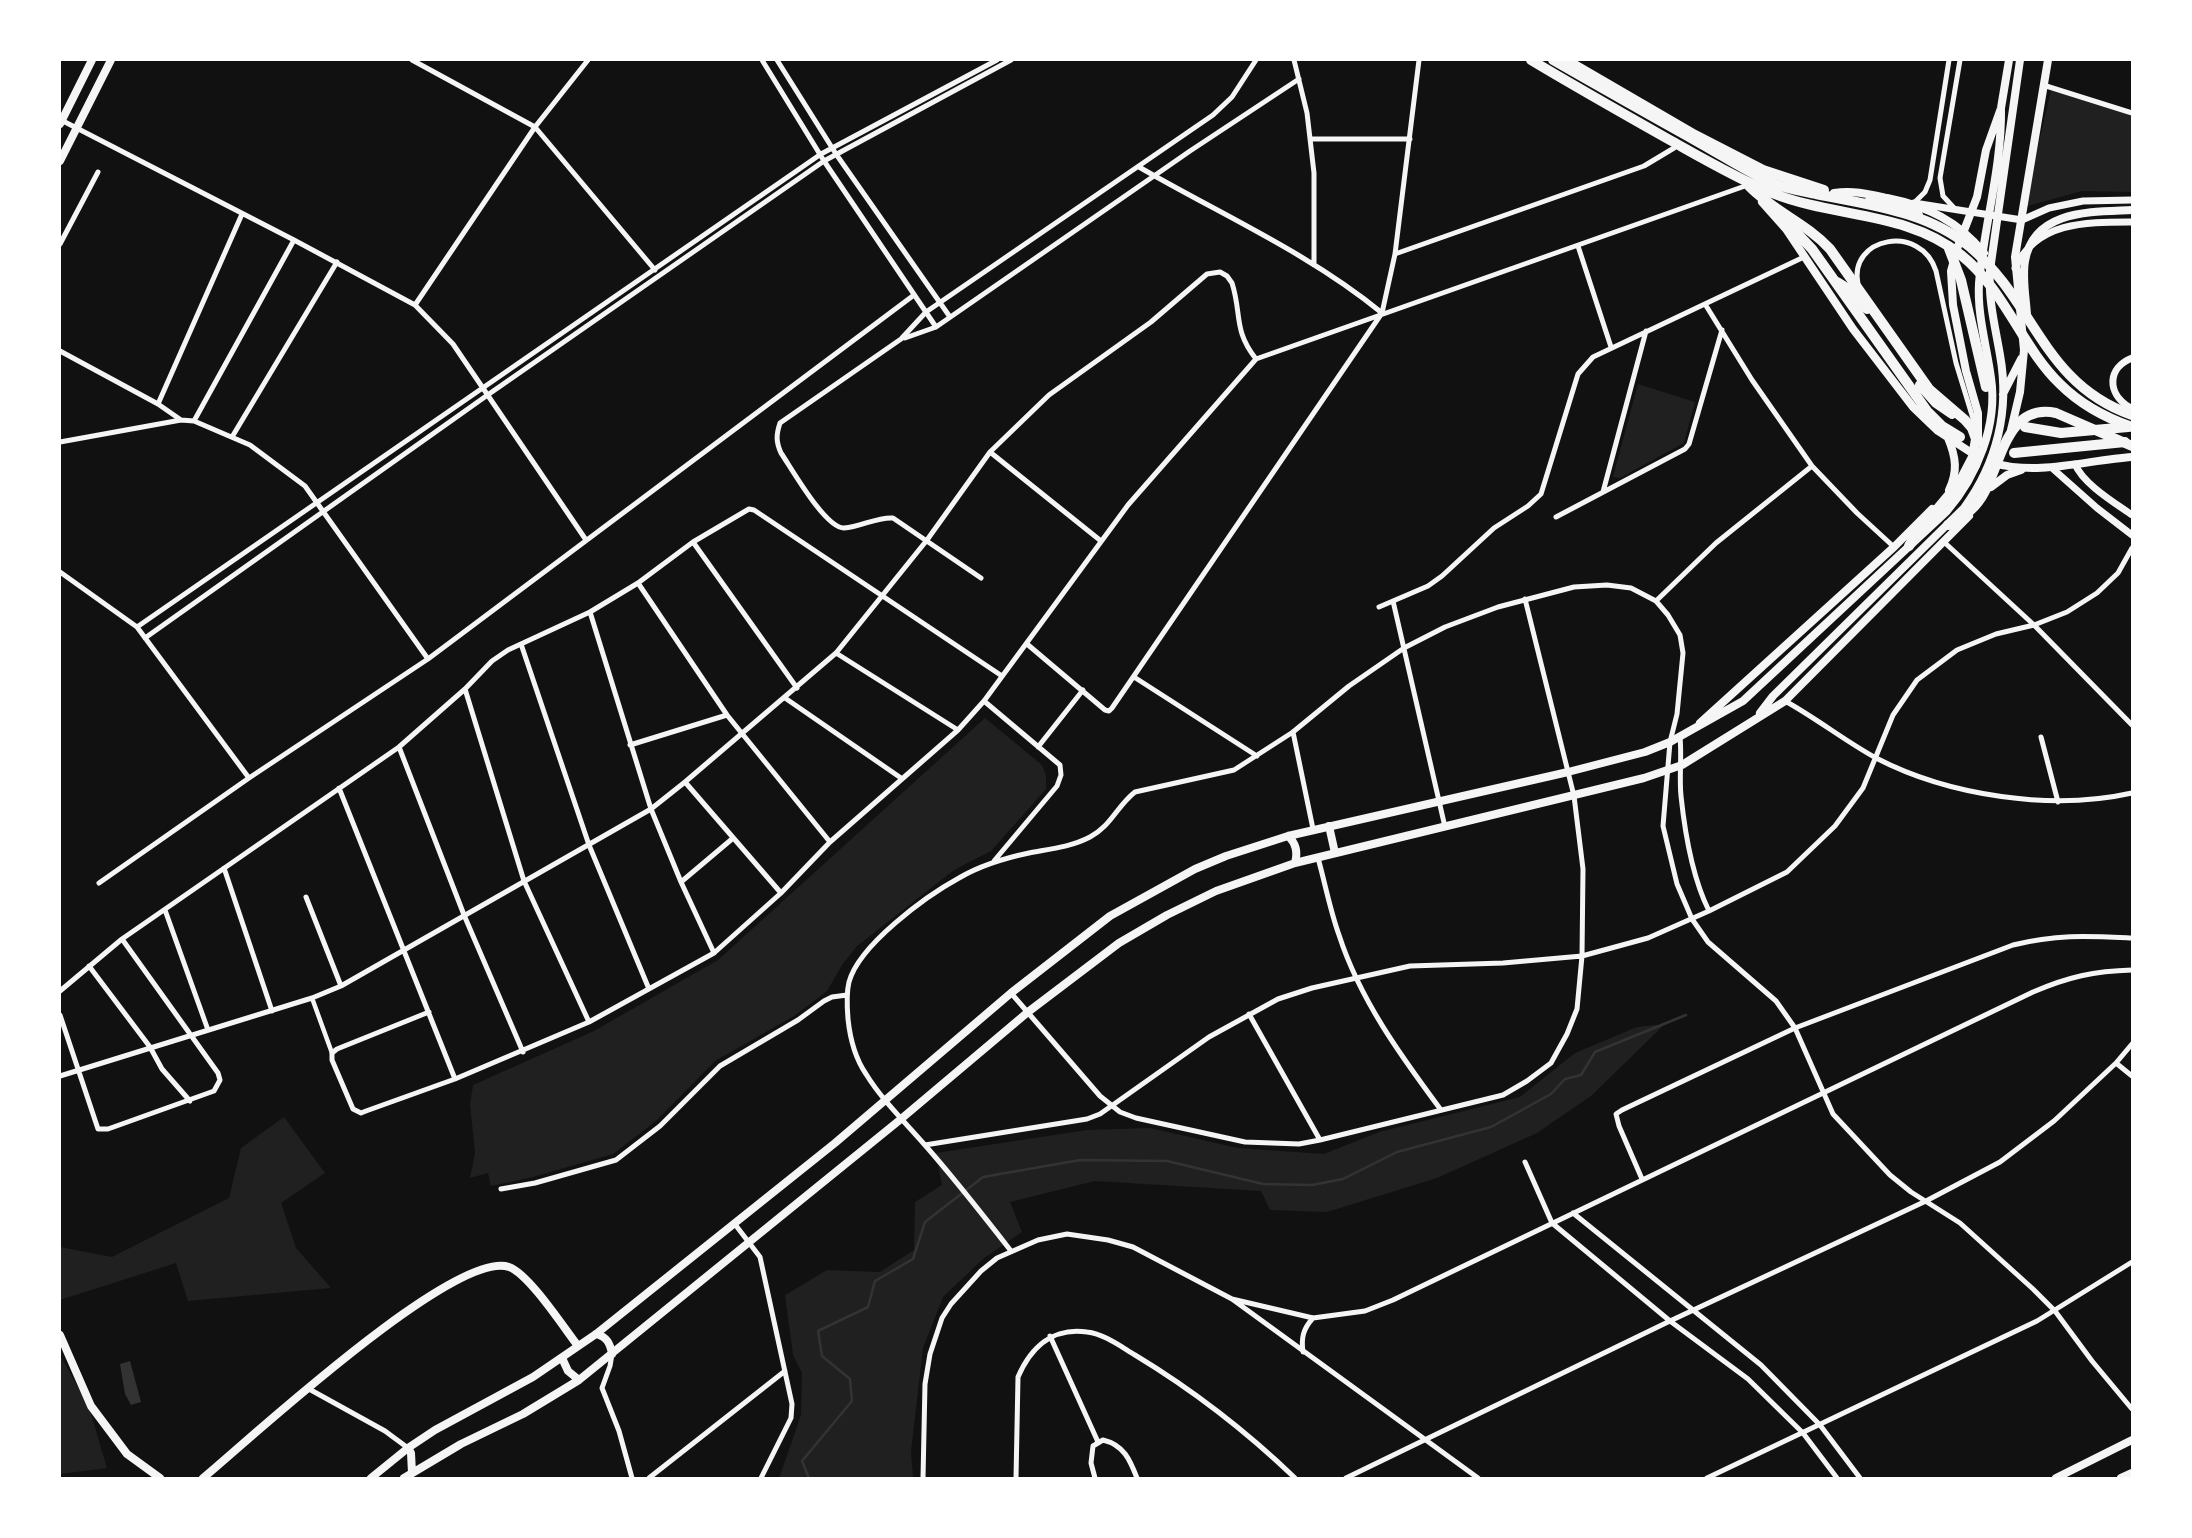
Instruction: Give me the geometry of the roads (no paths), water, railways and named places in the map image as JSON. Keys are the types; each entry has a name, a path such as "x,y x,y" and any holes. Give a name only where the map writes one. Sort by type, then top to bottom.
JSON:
{"highway":[{"path":"1522,60 1674,148 1747,186 1797,201 1907,225 1945,243 1986,278 2042,363 2061,386 2103,415 2133,427"},
{"path":"1531,60 1747,186 1803,226 1830,249 1929,390 1965,420 1975,433 1975,450 1951,496 1909,546"},
{"path":"1552,60 1775,184 1906,213 1948,232 1968,245 1997,274 2048,351 2079,386 2111,407 2131,410"},
{"path":"1566,60 1695,135 1763,170 1804,186 1900,206 1919,216 1941,235 1958,268 1986,387"},
{"path":"1747,186 1799,234 1927,411 1942,426 1960,437"},
{"path":"1829,274 1865,306 1928,396 1962,422 1977,451"},
{"path":"1945,534 1981,498 1992,478 2006,438 2020,421 2034,414 2051,411 2133,444"},
{"path":"1945,534 1969,518 1986,501 1997,484 2013,439 2020,429 2043,415 2065,417"},
{"path":"2025,427 2061,433 2133,427"},
{"path":"2014,453 2133,444"}],"main road":[{"path":"60,122 92,60"},
{"path":"60,161 111,60"},
{"path":"371,1479 408,1448 435,1430 504,1393 596,1334 886,1102 1011,993 1110,916 1152,892 1226,856 1288,836 1646,752 1690,732 1743,701 1947,511 1963,490 1980,457 1990,422 1993,391 1979,293 2008,60"},
{"path":"408,1476 461,1444 523,1414 579,1380 901,1119 1028,1012 1119,943 1167,915 1225,888 1295,863 1667,772 1785,701 1945,534 1972,498 1992,458 2001,422 2003,394 2002,365 1990,302 1989,280 2020,60"},
{"path":"1968,515 1996,464 2017,402 2022,378 2024,335 2015,269 2048,60"},
{"path":"1996,464 1964,362 1953,305 1951,271 1978,197 1986,150 2001,108"},
{"path":"1747,186 1786,229 1853,329 1913,407 1948,438 1977,451 1996,464 2029,468 2052,468 2133,457"},
{"path":"1834,193 1859,191 1912,203 1945,218 1967,233 2018,296 2042,335 2070,370 2100,395 2131,410"},
{"path":"2006,438 2009,410 2003,394 2025,350 2027,315 2024,265 2027,252 2048,225 2064,216 2133,210"},
{"path":"1990,487 2014,394 2022,378"},
{"path":"1690,732 1894,547 1946,493 1977,451 1979,422 1975,400"},
{"path":"2008,421 2017,402"},
{"path":"1946,493 1956,466 1948,438"},
{"path":"1756,718 1773,696 1803,667 1968,515 1990,487 2007,475 2029,468"},
{"path":"1946,493 1954,491 1965,494 1970,504 1968,515"},
{"path":"1329,826 1335,853"},
{"path":"1288,836 1295,845 1295,863"},
{"path":"203,1479 399,1315 452,1282 494,1266 510,1267 524,1276 579,1346"},
{"path":"596,1334 608,1340 612,1354"},
{"path":"60,1335 91,1406 127,1454 160,1479"},
{"path":"562,1358 568,1371 579,1380"},
{"path":"2056,1479 2133,1440"},
{"path":"408,1448 411,1453 408,1476"},
{"path":"2121,1479 2133,1473"}],"street":[{"path":"412,60 535,127 655,270"},
{"path":"415,305 535,127 588,60"},
{"path":"762,60 822,158 936,327"},
{"path":"777,60 836,154 950,317"},
{"path":"145,638 822,158 832,148 997,60"},
{"path":"137,627 822,158 836,154 1011,60"},
{"path":"981,578 893,518 881,518 844,528 831,522 781,453 776,433 780,423 901,339 926,312 1224,107 1256,60"},
{"path":"1294,60 1307,113 1314,173 1314,265"},
{"path":"1027,644 1109,711 1382,313 1395,254 1419,60"},
{"path":"1912,203 1920,198 1927,188 1949,60"},
{"path":"1955,209 1946,201 1942,192 1942,161 1960,60"},
{"path":"901,339 936,327 1299,79"},
{"path":"2043,85 2133,113"},
{"path":"60,122 337,262 415,305 453,344 586,540"},
{"path":"1181,138 1190,151"},
{"path":"1310,139 1409,139"},
{"path":"1395,254 1644,166 1674,148"},
{"path":"1932,159 1942,161"},
{"path":"1139,167 1314,265 1382,313"},
{"path":"60,244 98,172"},
{"path":"312,998 332,1053 332,1060 353,1109 360,1113 523,1052 589,1022 714,953 780,893 830,842 958,730 984,701 1128,505 1256,359 1747,186"},
{"path":"1912,203 2022,220 2049,208 2083,201 2133,200"},
{"path":"158,404 242,214"},
{"path":"2015,269 2023,254 2035,241 2059,228 2076,224 2133,222"},
{"path":"194,421 294,240"},
{"path":"1865,306 1857,275 1862,258 1875,247 1889,241 1902,240 1910,242 1930,256 1974,420 1977,451"},
{"path":"1578,246 1611,347"},
{"path":"1379,607 1428,586 1494,528 1528,506 1541,494 1578,374 1593,357 1804,257"},
{"path":"232,436 337,262"},
{"path":"60,1076 272,1011 341,986 651,809 836,653 927,540 990,452 1049,395 1151,322 1207,274 1213,272 1227,275 1244,345 1256,359"},
{"path":"99,883 249,778 428,659 914,295"},
{"path":"1705,304 1752,380 1812,466 1894,547"},
{"path":"1556,517 1679,453 1689,444 1722,330"},
{"path":"1603,492 1646,331"},
{"path":"60,351 158,404 181,420"},
{"path":"2131,410 2117,396 2112,384 2120,365 2133,358"},
{"path":"60,442 181,420 194,421 250,446 305,486 428,659"},
{"path":"990,452 1101,541"},
{"path":"2075,464 2082,475 2108,499 2133,515"},
{"path":"1656,601 1716,543 1812,466"},
{"path":"2052,468 2097,508 2133,535"},
{"path":"60,990 122,939 399,747 466,689 492,661 508,650 590,612 639,583 693,542 744,511 754,510 1002,676"},
{"path":"1945,534 2133,725"},
{"path":"693,542 797,688"},
{"path":"925,1145 1087,1119 1112,1107 1183,1054 1278,999 1356,977 1410,966 1503,963 1582,956 1648,938 1709,911 1787,872 1835,826 1863,788 1893,715 1917,680 1957,650 2067,612 2097,593 2118,573 2133,548"},
{"path":"60,572 137,627 249,778"},
{"path":"639,583 727,715 830,842"},
{"path":"1011,1251 864,1073 854,1051 849,1028 847,995 848,983 864,953 885,931 958,878 994,862 1074,845 1093,836 1109,824 1128,797 1135,792 1234,770 1293,732 1349,686 1404,648 1445,627 1525,599 1574,587 1607,585 1631,588 1656,601 1680,635 1683,653 1677,714 1670,742 1663,825 1677,884 1692,919 1708,942 1776,1001 1795,1028 1833,1114 1890,1175 1960,1223 2055,1311 2092,1361 2133,1409"},
{"path":"1011,993 1112,1107 1136,1118 1245,1142 1299,1144 1503,1095 1551,1063 1577,1009 1582,956 1583,869 1574,796 1525,599"},
{"path":"1392,601 1445,827"},
{"path":"590,612 651,809 714,953"},
{"path":"521,644 589,845 649,989"},
{"path":"836,653 958,730"},
{"path":"1133,677 1257,756"},
{"path":"466,689 524,881 589,1022"},
{"path":"1038,747 1083,690"},
{"path":"785,698 901,778"},
{"path":"984,701 1060,765 1061,775 1057,786 994,862"},
{"path":"1785,701 1876,757 1918,776 1992,795 2059,802 2133,793"},
{"path":"630,745 727,715"},
{"path":"1293,732 1313,829"},
{"path":"1680,737 1680,794 1693,869 1709,911"},
{"path":"2041,737 2059,802"},
{"path":"399,747 464,915 523,1052"},
{"path":"685,782 780,893"},
{"path":"339,788 455,1079"},
{"path":"681,882 733,839"},
{"path":"1318,858 1339,935 1356,977 1398,1052 1441,1110"},
{"path":"224,868 272,1011"},
{"path":"306,897 341,986"},
{"path":"165,910 208,1030"},
{"path":"1642,1179 1616,1118 1619,1112 1795,1028 2013,945 2046,937 2133,938"},
{"path":"60,1015 96,1126 101,1130 214,1091 220,1080 215,1068 122,939"},
{"path":"89,966 149,1047 162,1069 190,1101"},
{"path":"1232,1299 1313,1318 1365,1311 2065,978 2094,972 2133,970"},
{"path":"501,1189 534,1183 616,1160 660,1126 720,1066 798,1020 824,1001 847,995"},
{"path":"332,1053 429,1012"},
{"path":"1250,1014 1320,1140"},
{"path":"1346,1479 1670,1321 1926,1201 2000,1162 2054,1121 2133,1044"},
{"path":"2116,1063 2133,1076"},
{"path":"1525,1162 1552,1223 1670,1321 1748,1379 1803,1433 1837,1479"},
{"path":"1573,1213 1761,1365 1820,1425 1860,1479"},
{"path":"734,1223 760,1256 792,1404 790,1418 761,1479"},
{"path":"923,1479 925,1384 930,1354 942,1318 981,1271 998,1258 1038,1240 1067,1234 1133,1247 1232,1299 1478,1479"},
{"path":"1707,1479 2055,1311 2133,1262"},
{"path":"1303,1352 1305,1327 1313,1318"},
{"path":"1016,1479 1018,1377 1030,1354 1050,1336 1068,1332 1089,1332 1106,1338 1145,1361 1213,1408 1260,1446 1294,1479"},
{"path":"1050,1336 1098,1442"},
{"path":"612,1354 602,1388 620,1431 632,1479"},
{"path":"649,1479 785,1371"},
{"path":"309,1389 385,1431 408,1448"},
{"path":"1095,1479 1091,1452 1098,1442 1114,1443 1123,1450 1137,1479"}],"waterway":[{"path":"809,1478 802,1461 852,1401 850,1379 822,1356 818,1331 868,1307 875,1281 913,1259 925,1222 983,1177 1080,1160 1167,1161 1263,1184 1312,1185 1343,1179 1397,1152 1491,1127 1551,1094 1565,1079 1581,1075 1595,1052 1686,1015"}]}
